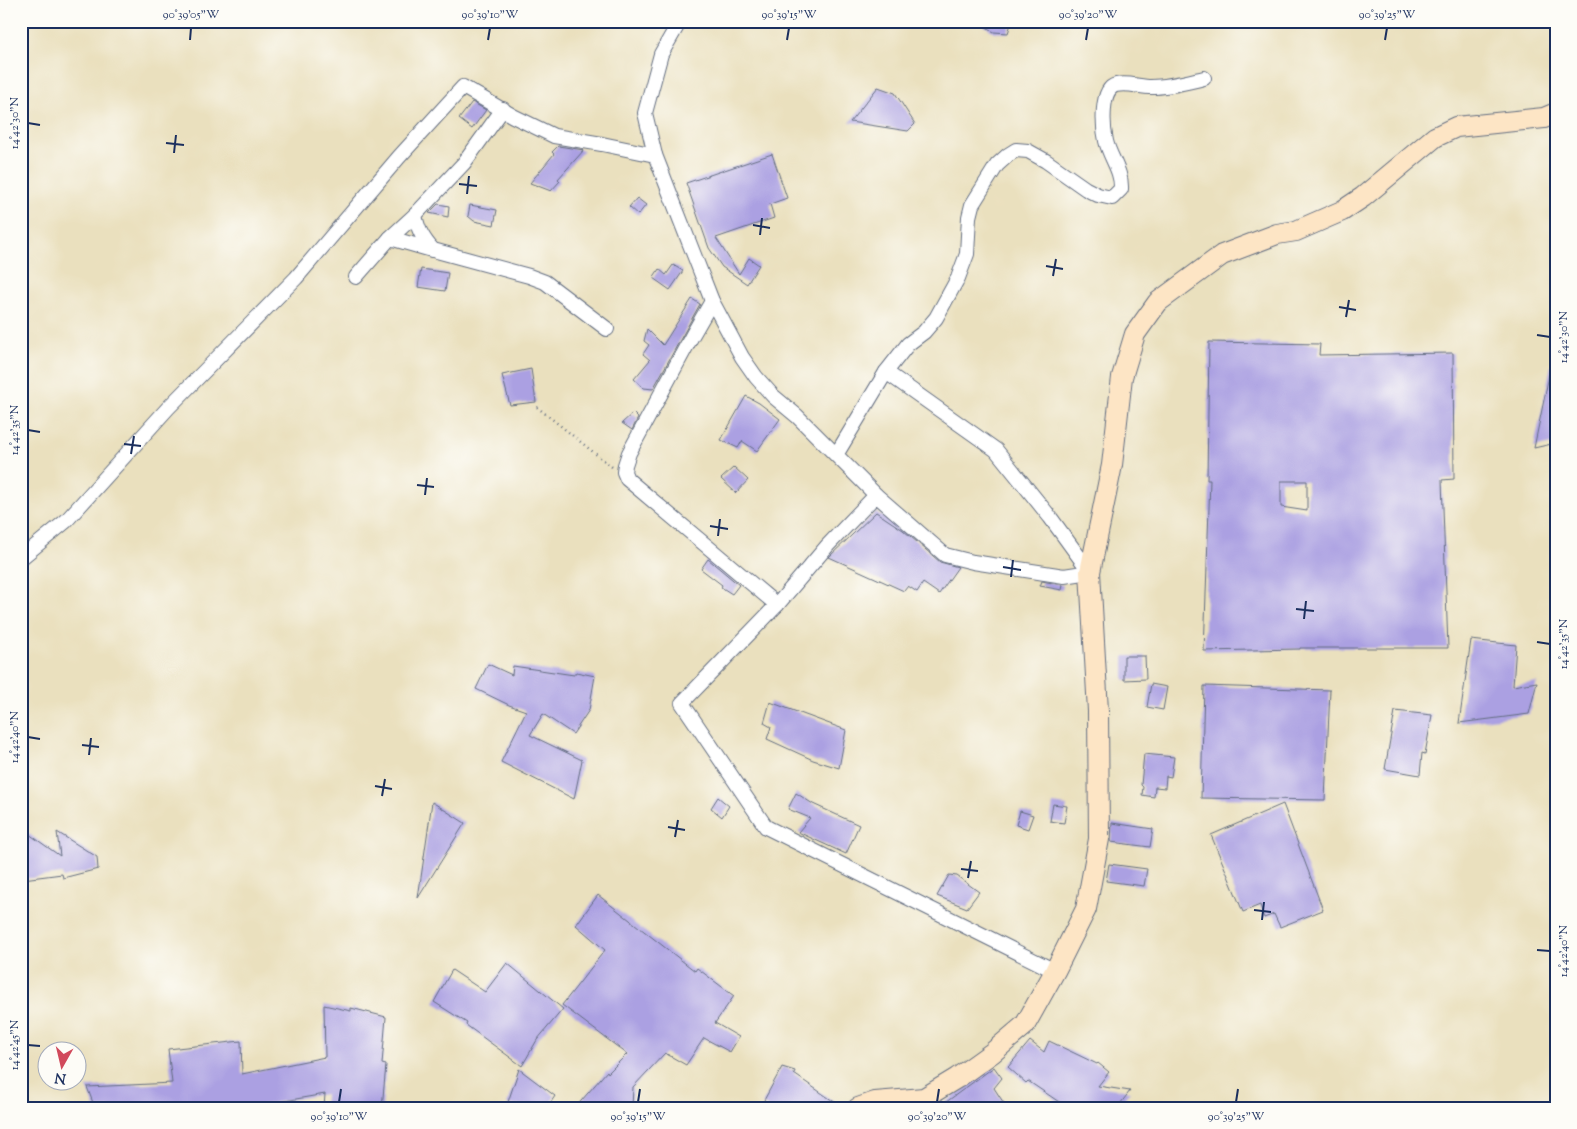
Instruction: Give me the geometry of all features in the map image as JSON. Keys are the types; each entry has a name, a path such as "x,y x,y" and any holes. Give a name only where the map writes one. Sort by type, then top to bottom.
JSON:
{"street":[{"path":"680,21 661,54 646,113 655,155 712,301 742,357 756,377 773,396 797,416 876,495 945,555 973,562 1064,576 1090,572"},
{"path":"836,454 886,372 908,344 924,332 936,318 958,278 967,254 969,217 972,205 997,165 1016,150 1028,151 1086,189 1098,195 1112,198 1122,189 1122,181 1107,144 1104,129 1106,100 1109,89 1115,85 1152,87 1180,84 1204,78"},
{"path":"21,558 66,521 168,408 296,278 399,157 463,87 554,136 655,155"},
{"path":"356,277 390,238 416,215 464,163 503,109"},
{"path":"858,1108 875,1102 924,1098 957,1078 992,1053 1025,1025 1056,970 1086,909 1099,839 1098,711 1090,572 1112,465 1122,377 1135,334 1158,302 1222,255 1277,234 1296,231 1342,211 1363,197 1435,137 1456,127 1544,118 1556,113"},
{"path":"416,215 418,228 423,240 433,250"},
{"path":"390,238 545,282 607,329"},
{"path":"712,301 629,453 624,472 626,479 776,605"},
{"path":"886,372 996,450 1050,517 1090,572"},
{"path":"876,495 776,605 682,703 766,827 1056,970"}],"path":[{"path":"536,407 626,479"}],"building":[{"path":"977,21 1012,21 1008,33 994,32"},
{"path":"878,87 895,93 915,124 908,131 850,122"},
{"path":"472,102 486,110 472,129 459,119"},
{"path":"558,146 584,150 558,179 560,181 551,191 530,183 554,154 552,152"},
{"path":"772,154 787,198 770,204 774,218 716,238 739,274 749,258 759,265 747,284 722,267 709,248 686,183"},
{"path":"637,198 646,205 638,215 629,207"},
{"path":"438,204 449,206 448,217 429,213"},
{"path":"470,205 497,210 494,225 474,221 468,216"},
{"path":"673,265 683,271 670,290 653,278 659,269 666,275"},
{"path":"421,269 448,273 445,291 418,287"},
{"path":"692,299 700,304 653,389 644,388 634,379 650,360 643,354 649,345 644,341 647,329 663,345"},
{"path":"1209,342 1320,344 1319,355 1453,353 1454,479 1442,480 1448,648 1300,648 1204,651 1210,480 1207,480","holes":["1281,481 1307,481 1307,511 1281,507"]},
{"path":"1551,366 1556,367 1556,443 1534,448"},
{"path":"531,369 536,402 510,405 502,375"},
{"path":"746,396 780,419 757,451 742,441 738,448 721,440"},
{"path":"633,413 638,418 632,430 622,423"},
{"path":"734,467 748,480 736,493 721,479"},
{"path":"876,512 903,530 940,562 958,567 939,594 923,583 917,592 908,586 904,591 829,557"},
{"path":"708,559 739,585 732,594 701,569"},
{"path":"1042,581 1063,585 1062,590 1040,586"},
{"path":"1471,640 1516,645 1513,686 1537,682 1529,714 1459,723"},
{"path":"1124,656 1145,656 1146,679 1124,680"},
{"path":"488,664 512,675 513,666 574,675 576,672 595,676 589,710 573,734 543,714 530,735 582,760 574,799 501,762 526,711 476,689"},
{"path":"1151,684 1167,687 1163,710 1147,707"},
{"path":"1204,686 1330,690 1325,800 1201,798"},
{"path":"770,702 846,730 839,768 813,760 767,739 771,727 764,723"},
{"path":"1395,711 1432,715 1425,754 1422,753 1420,775 1385,769"},
{"path":"1144,754 1174,757 1171,777 1166,776 1165,788 1155,787 1154,797 1142,795"},
{"path":"796,793 813,804 859,825 846,854 798,832 810,818 788,809"},
{"path":"718,797 729,806 722,817 711,808"},
{"path":"432,802 465,823 418,898"},
{"path":"1053,804 1067,806 1064,823 1050,821"},
{"path":"1283,804 1323,910 1280,927 1274,914 1264,918 1260,905 1243,912 1211,835"},
{"path":"1020,811 1033,815 1028,829 1016,825"},
{"path":"1112,823 1153,829 1150,847 1111,842"},
{"path":"57,832 97,857 98,869 63,878 62,874 23,879 21,834 29,834 60,856"},
{"path":"1109,864 1147,869 1144,886 1106,881"},
{"path":"949,875 957,876 979,892 967,908 937,896"},
{"path":"598,895 695,971 697,968 734,996 715,1023 739,1037 730,1052 704,1038 686,1065 665,1053 633,1087 632,1108 575,1108 607,1071 608,1073 627,1054 562,1005 605,950 576,925"},
{"path":"507,963 563,1009 537,1040 522,1066 466,1025 467,1023 434,1002 452,970 485,992"},
{"path":"324,1005 351,1011 351,1008 386,1017 382,1064 386,1065 382,1108 324,1108 325,1094 244,1108 95,1108 88,1090 88,1087 172,1083 168,1049 241,1041 242,1074 325,1057"},
{"path":"1030,1041 1044,1052 1049,1041 1098,1063 1109,1072 1098,1086 1130,1091 1117,1108 1078,1108 1072,1105 1068,1108 1028,1081 1026,1083 1008,1067"},
{"path":"782,1067 795,1071 794,1074 836,1103 828,1108 769,1108 762,1104"},
{"path":"994,1067 1002,1078 994,1088 1007,1108 938,1108"},
{"path":"519,1069 555,1096 549,1105 507,1105"}]}
